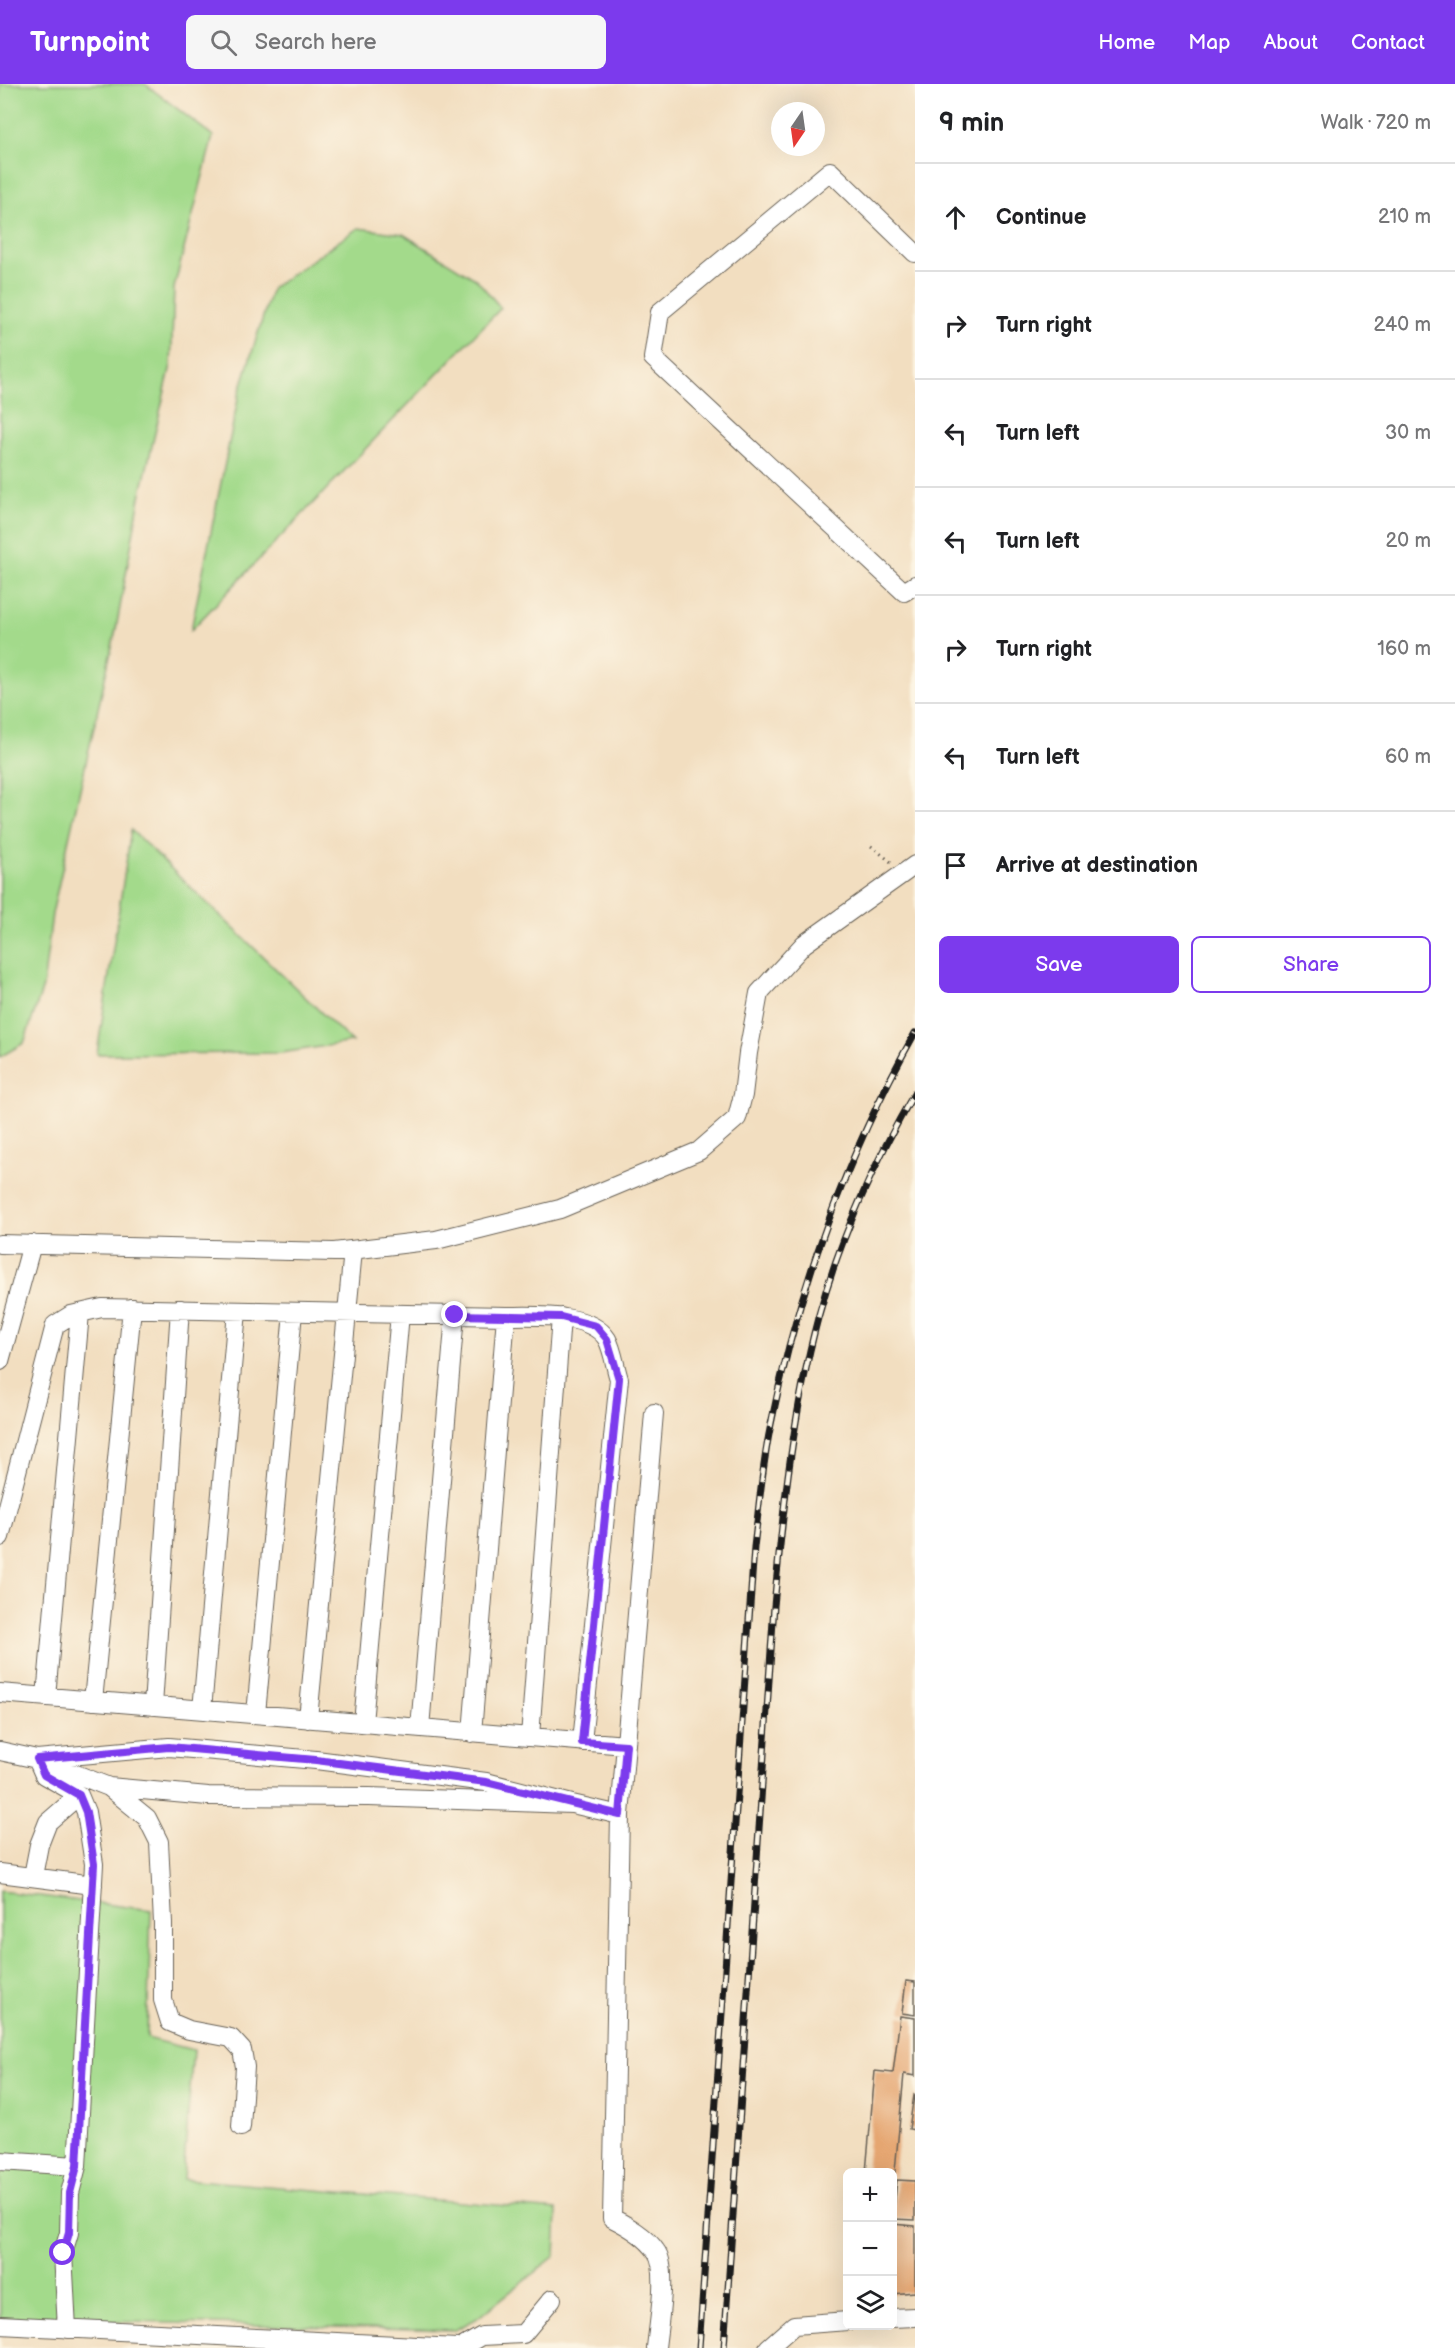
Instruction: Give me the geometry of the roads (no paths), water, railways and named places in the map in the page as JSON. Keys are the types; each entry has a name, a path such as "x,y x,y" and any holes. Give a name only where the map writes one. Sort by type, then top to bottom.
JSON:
{"street":[{"path":"915,253 830,171 660,312 653,358 904,592 915,585"},
{"path":"0,1244 334,1252 436,1240 560,1209 699,1151 737,1118 743,1095 747,1053 759,993 804,944 910,869"},
{"path":"0,1361 32,1244"},
{"path":"308,1719 353,1250"},
{"path":"0,1537 55,1325 71,1315 102,1308 132,1308 561,1317 596,1326 607,1339 619,1379 582,1742"},
{"path":"93,1701 132,1308"},
{"path":"153,1706 180,1310"},
{"path":"202,1710 237,1311"},
{"path":"256,1714 293,1312"},
{"path":"46,1697 80,1313"},
{"path":"363,1724 400,1314"},
{"path":"420,1728 455,1315"},
{"path":"472,1732 506,1316"},
{"path":"530,1737 561,1317"},
{"path":"654,1413 620,1815 612,2218 639,2234 658,2252 663,2280 656,2348"},
{"path":"0,1693 626,1745"},
{"path":"37,1759 169,1747 316,1760 486,1782 620,1815"},
{"path":"0,1751 37,1759 109,1786 208,1796 369,1797 572,1804"},
{"path":"37,1759 44,1775 79,1795 86,1812 94,1864 77,2166 70,2193 69,2233 63,2253 68,2329"},
{"path":"109,1786 147,1818 159,1842 163,1923 163,2000 170,2022 189,2030 231,2038 242,2050 245,2067 241,2127"},
{"path":"33,1875 39,1845 48,1822 79,1795"},
{"path":"0,1872 93,1885"},
{"path":"0,2161 77,2166"},
{"path":"0,2325 459,2348 482,2336 523,2334 552,2299"},
{"path":"897,2318 915,2317"},
{"path":"768,2348 794,2325 843,2321"}],"railway":[{"path":"699,2348 754,1547 767,1444 794,1326 827,1225 867,1127 915,1033"},
{"path":"724,2348 774,1606 795,1425 809,1353 836,1260 872,1173 915,1092"}]}
